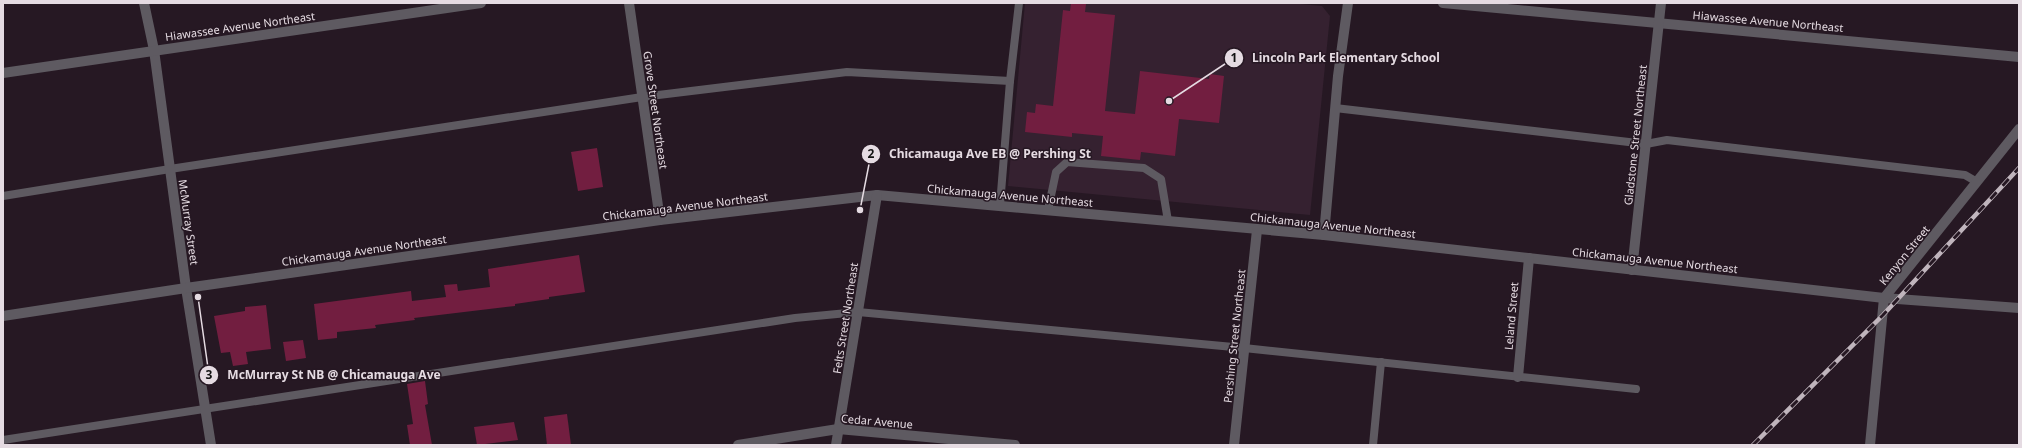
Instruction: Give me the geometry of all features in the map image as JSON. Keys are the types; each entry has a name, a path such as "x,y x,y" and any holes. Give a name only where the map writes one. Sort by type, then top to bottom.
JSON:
{"street":[{"name":"McMurray Street","path":"144,3 154,50 186,288 211,445"},
{"name":"Hiawassee Avenue Northeast","path":"3,73 481,3"},
{"name":"Grove Street Northeast","path":"629,3 660,220"},
{"path":"1324,235 1335,108 1348,3"},
{"name":"Hiawassee Avenue Northeast","path":"1443,3 2019,57"},
{"name":"Gladstone Street Northeast","path":"1632,270 1661,3"},
{"name":"Kenyon Street","path":"1870,445 1884,298 2019,129"},
{"name":"Chickamauga Avenue Northeast","path":"3,316 186,288 660,220 877,195 1324,235 1884,298 2019,308"},
{"name":"Felts Street Northeast","path":"836,445 877,195"},
{"name":"Pershing Street Northeast","path":"1234,445 1257,230"},
{"name":"Leland Street","path":"1518,377 1529,258"},
{"name":"Cedar Avenue","path":"738,445 838,429 1015,445"}],"lane":[{"path":"1000,205 1010,81 1019,3"},
{"path":"3,196 642,97 847,72 1010,81"},
{"path":"1335,108 1646,144 1667,140 1966,175 1977,182"},
{"path":"1048,210 1056,172 1067,162 1144,168 1161,179 1168,221"},
{"path":"3,440 795,318 858,312 1244,348 1636,389"},
{"path":"1373,445 1381,362"}],"shaded area":[{"path":"1025,3 1290,3 1322,6 1330,16 1310,215 1008,186"}],"building":[{"path":"1071,3 1086,4 1085,12 1115,15 1105,111 1135,114 1140,71 1209,79 1210,74 1224,76 1219,123 1179,119 1175,156 1141,152 1140,160 1101,156 1103,136 1072,133 1072,137 1025,132 1027,112 1035,113 1036,104 1053,106 1063,10 1070,11"},
{"path":"597,148 603,187 578,191 571,152"},
{"path":"579,255 585,292 549,297 549,299 515,304 515,306 414,318 415,320 375,325 376,328 337,332 337,338 318,340 314,304 411,291 412,301 446,297 444,285 457,284 458,291 490,287 488,269"},
{"path":"266,305 271,349 246,352 248,364 233,366 230,352 221,353 214,316 245,311 245,307"},
{"path":"303,340 306,358 286,361 283,342"},
{"path":"425,381 428,404 425,405 432,445 410,445 407,425 413,424 407,384"},
{"path":"567,414 571,445 547,445 544,417"},
{"path":"514,422 518,440 477,445 474,427"}],"railway":[{"path":"1753,445 1883,315 2019,168"}],"place":[{"name":"Lincoln Park Elementary School","path":"1169,101"},
{"name":"Chicamauga Ave EB @ Pershing St","path":"860,210"},
{"name":"McMurray St NB @ Chicamauga Ave","path":"198,297"}]}
